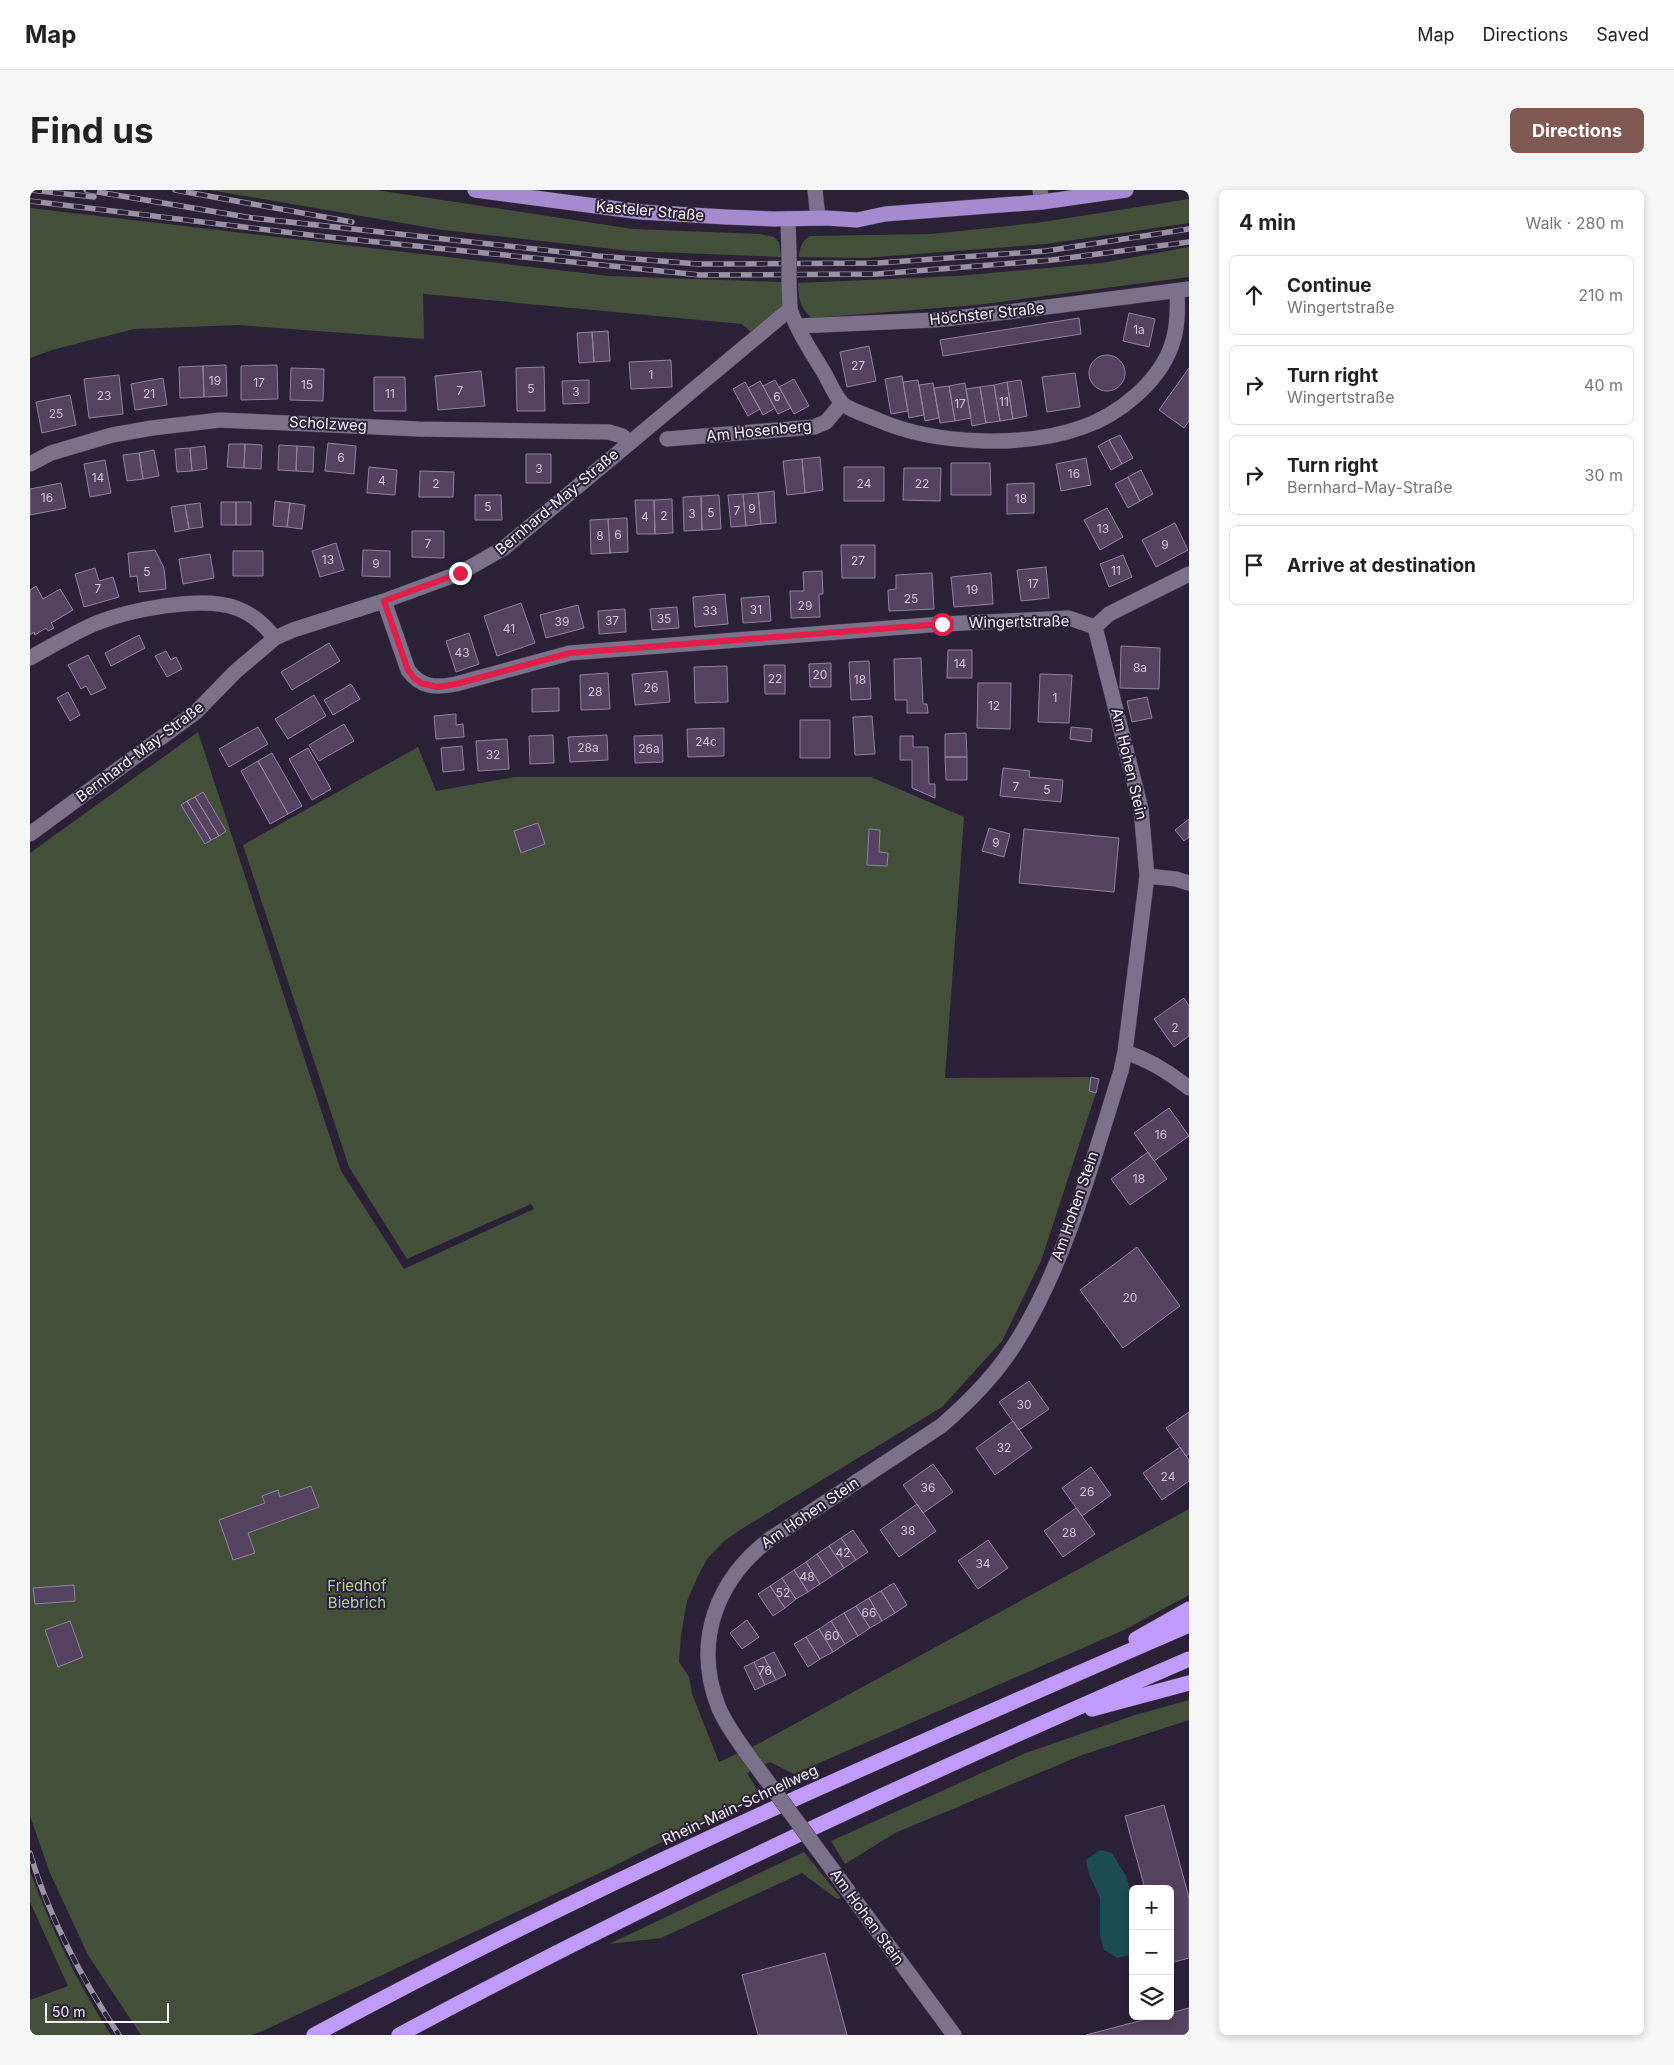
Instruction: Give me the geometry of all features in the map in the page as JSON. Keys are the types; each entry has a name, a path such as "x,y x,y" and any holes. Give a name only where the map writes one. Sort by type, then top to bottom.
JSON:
{"highway":[{"path":"1065,1679 1189,1609"},
{"name":"Rhein-Main-Schnellweg","path":"314,2035 591,1893 773,1808 1189,1626"},
{"path":"399,2035 606,1927 779,1842 1043,1722 1189,1659"},
{"path":"1043,1722 1189,1683"}],"main road":[{"name":"Kasteler Straße","path":"475,190 641,212 788,219 857,220 885,214 1041,196 1123,190"}],"street":[{"path":"815,190 822,218"},
{"path":"788,219 790,309 797,326 842,404"},
{"name":"Höchster Straße","path":"797,326 935,320 1183,290 1176,329 1171,348 1164,363 1151,379 1121,406 1085,427 1066,433 998,441 943,438 908,431 842,404"},
{"name":"Bernhard-May-Straße","path":"30,834 196,712 246,662 274,638 460,573 504,548 790,309"},
{"name":"Am Hosenberg","path":"667,439 814,427 826,422 842,404"},
{"name":"Scholzweg","path":"30,464 51,453 112,435 220,420 419,428 609,432 622,436 630,442"},
{"path":"1095,627 1110,614 1189,574"},
{"name":"Wingertstraße","path":"384,601 408,670 421,683 437,687 456,684 570,653 942,624 1069,618 1095,627"},
{"path":"30,658 62,639 96,623 134,612 208,602 236,608 251,615 266,627 274,638"},
{"name":"Am Hohen Stein","path":"954,2035 727,1724 718,1707 709,1670 710,1632 721,1596 730,1579 755,1550 941,1426 968,1402 998,1367 1028,1321 1053,1268 1121,1070 1125,1052 1147,876 1141,809 1095,627"},
{"path":"1147,876 1176,879 1189,883"},
{"path":"1125,1052 1155,1064 1189,1088"}],"green space":[{"path":"210,190 376,190 633,229 760,234 774,237 779,242 781,257 631,251 443,230"},
{"path":"1189,199 1189,223 1169,226 1046,244 864,258 799,257 801,245 810,236 931,234 1036,223"},
{"path":"30,208 609,276 789,283 790,309 756,337 742,324 424,294 423,292 424,339 239,325 134,329 52,350 30,358"},
{"path":"1189,247 1189,277 977,305 812,318 802,307 798,293 798,283 957,276 1102,263"},
{"name":"Friedhof Biebrich","path":"198,732 341,1171 404,1269 534,1209 531,1204 407,1259 349,1167 243,845 418,747 436,791 514,777 871,777 964,817 945,1078 1091,1077 1089,1091 1096,1093 1041,1261 1002,1341 942,1407 740,1530 723,1542 707,1559 687,1601 681,1635 679,1662 689,1677 692,1694 719,1762 756,1745 1189,1509 1189,1595 1124,1630 794,1774 770,1762 747,1773 759,1793 608,1869 267,2029 251,2035 141,2035 88,1955 50,1873 30,1816 30,853"},
{"path":"1189,1700 1189,1720 1082,1755 895,1833 845,1864 831,1841 1026,1753 1135,1715"},
{"path":"804,1852 841,1898 837,1899 802,1873 661,1938 609,1944"},
{"path":"30,1871 66,1956 87,1996 111,2035 30,2035 30,2000 68,1986 30,1902"}],"shaded area":[{"path":"1100,1850 1112,1853 1126,1876 1129,1886 1129,1955 1117,1958 1104,1950 1100,1935 1100,1898 1089,1874 1086,1860"}],"building":[{"path":"1129,313 1155,319 1149,347 1123,341"},
{"path":"1079,318 1081,334 943,356 940,340"},
{"path":"608,331 610,361 594,362 592,332"},
{"path":"592,332 594,362 579,363 577,333"},
{"path":"869,346 876,381 847,387 840,352"},
{"path":"1107,355 1114,356 1120,360 1124,366 1124,380 1120,386 1114,390 1107,391 1100,390 1094,386 1090,380 1089,373 1090,366 1094,360 1100,356"},
{"path":"671,360 672,387 631,389 629,362"},
{"path":"226,365 227,396 204,397 203,366"},
{"path":"277,365 278,399 241,400 241,366"},
{"path":"203,366 204,397 180,398 179,367"},
{"path":"544,367 545,411 517,411 516,368"},
{"path":"291,368 324,369 323,401 290,400"},
{"path":"1189,368 1189,421 1184,428 1159,410"},
{"path":"481,371 485,406 438,410 435,376"},
{"path":"1075,373 1080,407 1047,412 1042,377"},
{"path":"119,375 123,414 89,418 84,379"},
{"path":"902,376 908,411 891,414 885,379"},
{"path":"374,377 405,377 406,411 374,411"},
{"path":"163,378 167,405 135,410 131,384"},
{"path":"794,379 809,406 794,414 779,387"},
{"path":"589,380 589,403 563,404 562,381"},
{"path":"775,380 791,408 778,414 763,386"},
{"path":"918,380 924,415 909,418 903,382"},
{"path":"1021,380 1027,416 1013,419 1007,382"},
{"path":"760,381 775,408 763,415 748,388"},
{"path":"745,382 760,409 748,416 733,389"},
{"path":"1007,382 1013,419 1000,421 994,385"},
{"path":"933,383 939,418 925,421 919,385"},
{"path":"965,383 971,418 955,421 949,386"},
{"path":"994,385 1000,421 986,423 980,387"},
{"path":"949,386 955,421 940,423 934,388"},
{"path":"980,387 986,423 972,426 966,389"},
{"path":"70,395 76,425 42,433 36,402"},
{"path":"1120,435 1133,458 1122,464 1109,440"},
{"path":"1109,440 1122,464 1111,470 1098,446"},
{"path":"328,443 356,446 354,474 325,471"},
{"path":"229,444 245,444 244,468 227,467"},
{"path":"245,444 262,445 261,469 244,468"},
{"path":"279,445 297,446 296,471 278,470"},
{"path":"205,446 207,469 192,471 190,448"},
{"path":"297,446 314,447 313,472 296,471"},
{"path":"190,448 192,471 177,472 175,449"},
{"path":"154,450 159,476 143,479 139,453"},
{"path":"139,453 143,479 127,481 123,455"},
{"path":"526,454 551,454 551,483 526,483"},
{"path":"820,457 823,490 805,493 802,459"},
{"path":"1086,458 1091,485 1061,491 1056,464"},
{"path":"802,459 805,493 787,495 783,461"},
{"path":"105,460 111,493 90,497 84,464"},
{"path":"951,463 990,463 991,495 951,495"},
{"path":"369,467 397,470 395,495 367,493"},
{"path":"844,467 884,467 884,501 844,501"},
{"path":"904,468 941,468 940,501 903,500"},
{"path":"1141,470 1153,494 1140,501 1128,477"},
{"path":"420,471 454,472 453,497 419,497"},
{"path":"1128,477 1140,501 1128,508 1115,484"},
{"path":"61,483 66,508 30,515 30,489"},
{"path":"1034,483 1034,513 1007,514 1007,484"},
{"path":"774,491 776,523 761,524 758,493"},
{"path":"758,493 761,524 746,526 743,494"},
{"path":"743,494 746,526 731,527 728,495"},
{"path":"475,495 501,495 502,520 475,520"},
{"path":"719,495 721,529 702,530 701,496"},
{"path":"701,496 702,530 684,531 683,497"},
{"path":"672,499 673,533 655,534 654,500"},
{"path":"635,500 654,500 655,534 637,534"},
{"path":"275,501 290,503 287,527 273,526"},
{"path":"221,502 236,502 236,525 221,525"},
{"path":"236,502 251,502 251,525 236,525"},
{"path":"200,503 203,527 189,529 185,505"},
{"path":"290,503 305,505 302,529 287,527"},
{"path":"185,505 189,529 175,532 171,507"},
{"path":"1107,508 1123,537 1100,550 1084,520"},
{"path":"627,518 628,552 610,553 608,519"},
{"path":"608,519 610,553 591,554 590,520"},
{"path":"1175,523 1188,550 1156,567 1142,540"},
{"path":"412,531 444,531 444,558 412,557"},
{"path":"336,543 344,570 320,577 312,551"},
{"path":"841,545 875,545 875,578 842,578"},
{"path":"155,550 164,568 166,589 139,592 137,576 130,577 128,553"},
{"path":"363,550 390,551 390,577 362,576"},
{"path":"233,551 263,551 263,576 233,576"},
{"path":"210,554 214,578 183,584 179,559"},
{"path":"1123,555 1132,577 1109,587 1100,564"},
{"path":"1046,567 1049,598 1021,601 1017,570"},
{"path":"95,568 99,581 113,577 119,597 84,607 75,574"},
{"path":"822,571 823,594 819,594 820,617 791,618 790,591 804,591 803,572"},
{"path":"932,573 934,609 889,611 888,590 896,589 896,575"},
{"path":"991,573 993,604 954,607 951,577"},
{"path":"36,586 43,599 60,589 73,610 51,623 54,628 48,631 46,628 35,635 34,632 30,635 30,590"},
{"path":"725,594 728,624 695,627 693,597"},
{"path":"769,596 771,621 743,623 741,598"},
{"path":"521,603 535,643 497,656 484,616"},
{"path":"578,605 584,628 546,638 540,615"},
{"path":"677,607 679,628 652,630 650,609"},
{"path":"625,609 626,632 599,634 598,611"},
{"path":"469,633 479,664 456,672 446,641"},
{"path":"139,635 145,648 111,666 105,653"},
{"path":"329,643 340,661 292,690 281,672"},
{"path":"1121,646 1160,648 1159,689 1120,688"},
{"path":"948,650 972,650 972,678 947,678"},
{"path":"166,651 171,660 176,657 182,669 167,677 155,656"},
{"path":"88,655 106,688 91,695 86,686 81,689 68,665"},
{"path":"921,658 923,704 927,704 928,713 907,713 907,700 895,700 894,659"},
{"path":"869,661 871,699 851,700 849,662"},
{"path":"831,663 831,687 810,687 809,664"},
{"path":"764,665 785,665 785,694 765,694"},
{"path":"727,666 728,702 695,703 694,667"},
{"path":"667,671 670,702 635,705 632,674"},
{"path":"608,673 610,709 581,710 580,675"},
{"path":"1040,674 1072,675 1069,723 1038,722"},
{"path":"978,683 1011,683 1010,729 977,728"},
{"path":"351,684 360,699 333,715 324,700"},
{"path":"559,688 559,711 532,712 532,689"},
{"path":"68,692 80,715 70,721 57,698"},
{"path":"314,695 326,716 288,739 275,719"},
{"path":"1147,697 1152,718 1132,722 1127,701"},
{"path":"456,714 456,725 463,724 464,737 436,739 434,716"},
{"path":"872,716 875,754 855,755 853,717"},
{"path":"800,720 830,720 830,758 800,758"},
{"path":"344,724 354,741 319,761 309,745"},
{"path":"258,727 268,744 229,767 219,749"},
{"path":"1071,727 1092,729 1091,742 1070,739"},
{"path":"724,728 724,756 688,757 687,729"},
{"path":"966,733 967,757 945,757 945,734"},
{"path":"553,735 554,763 530,764 529,736"},
{"path":"607,735 608,760 570,762 568,737"},
{"path":"662,735 663,762 635,763 634,736"},
{"path":"900,736 913,736 913,747 928,747 929,784 935,784 935,798 912,788 912,760 900,760"},
{"path":"507,739 509,769 478,771 476,741"},
{"path":"462,746 464,770 443,772 441,748"},
{"path":"308,748 331,789 312,800 289,759"},
{"path":"272,753 302,806 288,814 258,761"},
{"path":"945,757 967,757 967,780 946,780"},
{"path":"258,761 288,814 270,824 241,771"},
{"path":"1003,768 1030,771 1029,777 1063,780 1061,802 1000,796"},
{"path":"203,792 226,831 219,836 195,797"},
{"path":"195,797 219,836 211,840 187,801"},
{"path":"187,801 211,840 205,844 181,805"},
{"path":"1189,819 1189,837 1184,841 1175,830"},
{"path":"538,823 545,844 521,853 514,831"},
{"path":"989,828 1010,834 1004,857 982,851"},
{"path":"869,829 880,830 879,852 888,853 887,866 867,865"},
{"path":"1024,829 1119,838 1114,892 1019,883"},
{"path":"1184,998 1189,1006 1189,1036 1174,1047 1154,1019"},
{"path":"1091,1077 1099,1079 1096,1093 1089,1091"},
{"path":"1169,1108 1189,1136 1154,1161 1134,1133"},
{"path":"1148,1152 1167,1179 1130,1205 1111,1179"},
{"path":"1137,1247 1180,1306 1123,1348 1080,1290"},
{"path":"1029,1381 1049,1409 1019,1430 999,1402"},
{"path":"1189,1412 1189,1454 1186,1456 1166,1428"},
{"path":"1013,1421 1032,1448 995,1475 976,1448"},
{"path":"1180,1447 1189,1460 1189,1481 1162,1500 1143,1473"},
{"path":"933,1464 953,1492 923,1513 903,1485"},
{"path":"1091,1467 1111,1495 1082,1516 1062,1488"},
{"path":"311,1486 319,1507 248,1533 255,1553 233,1560 219,1520 265,1503 262,1496 278,1490 280,1497"},
{"path":"917,1504 936,1531 899,1557 880,1530"},
{"path":"1076,1508 1095,1534 1063,1557 1044,1531"},
{"path":"853,1530 868,1552 856,1560 841,1538"},
{"path":"841,1538 856,1560 844,1568 829,1546"},
{"path":"988,1540 1008,1568 978,1589 958,1561"},
{"path":"829,1546 844,1568 832,1576 817,1554"},
{"path":"817,1554 832,1576 820,1584 806,1562"},
{"path":"806,1562 820,1584 808,1592 794,1570"},
{"path":"794,1570 808,1592 796,1599 782,1578"},
{"path":"782,1578 796,1599 785,1608 770,1586"},
{"path":"894,1583 907,1605 895,1613 881,1591"},
{"path":"74,1585 75,1601 35,1604 33,1588"},
{"path":"770,1586 785,1608 773,1616 758,1594"},
{"path":"881,1591 895,1613 882,1621 869,1598"},
{"path":"869,1598 882,1621 870,1628 856,1606"},
{"path":"856,1606 870,1628 858,1636 844,1613"},
{"path":"844,1613 858,1636 845,1644 831,1621"},
{"path":"747,1620 759,1637 742,1649 730,1633"},
{"path":"70,1621 83,1657 58,1667 45,1630"},
{"path":"831,1621 845,1644 833,1652 819,1629"},
{"path":"819,1629 833,1652 820,1659 806,1637"},
{"path":"806,1637 820,1659 808,1667 794,1644"},
{"path":"774,1652 786,1675 776,1680 764,1657"},
{"path":"764,1657 776,1680 765,1685 754,1662"},
{"path":"754,1662 765,1685 755,1690 744,1667"},
{"path":"1164,1805 1189,1898 1189,1958 1174,1962 1174,1885 1144,1885 1125,1816"},
{"path":"825,1953 847,2035 758,2035 742,1975"},
{"path":"1189,2008 1189,2035 1086,2035 1143,2020 1174,2020 1174,2012"}],"railway":[{"path":"31,190 94,197"},
{"path":"86,190 258,219"},
{"path":"175,190 352,222"},
{"path":"30,201 318,236 700,275 877,274 1052,260 1189,242"},
{"path":"253,218 598,256 698,264 878,263 1046,251 1189,229"},
{"path":"30,1853 47,1901 68,1947 92,1992 119,2035"}],"route":[{"path":"460,573 384,601 408,670 414,678 430,687 456,684 570,653 942,624"}]}
